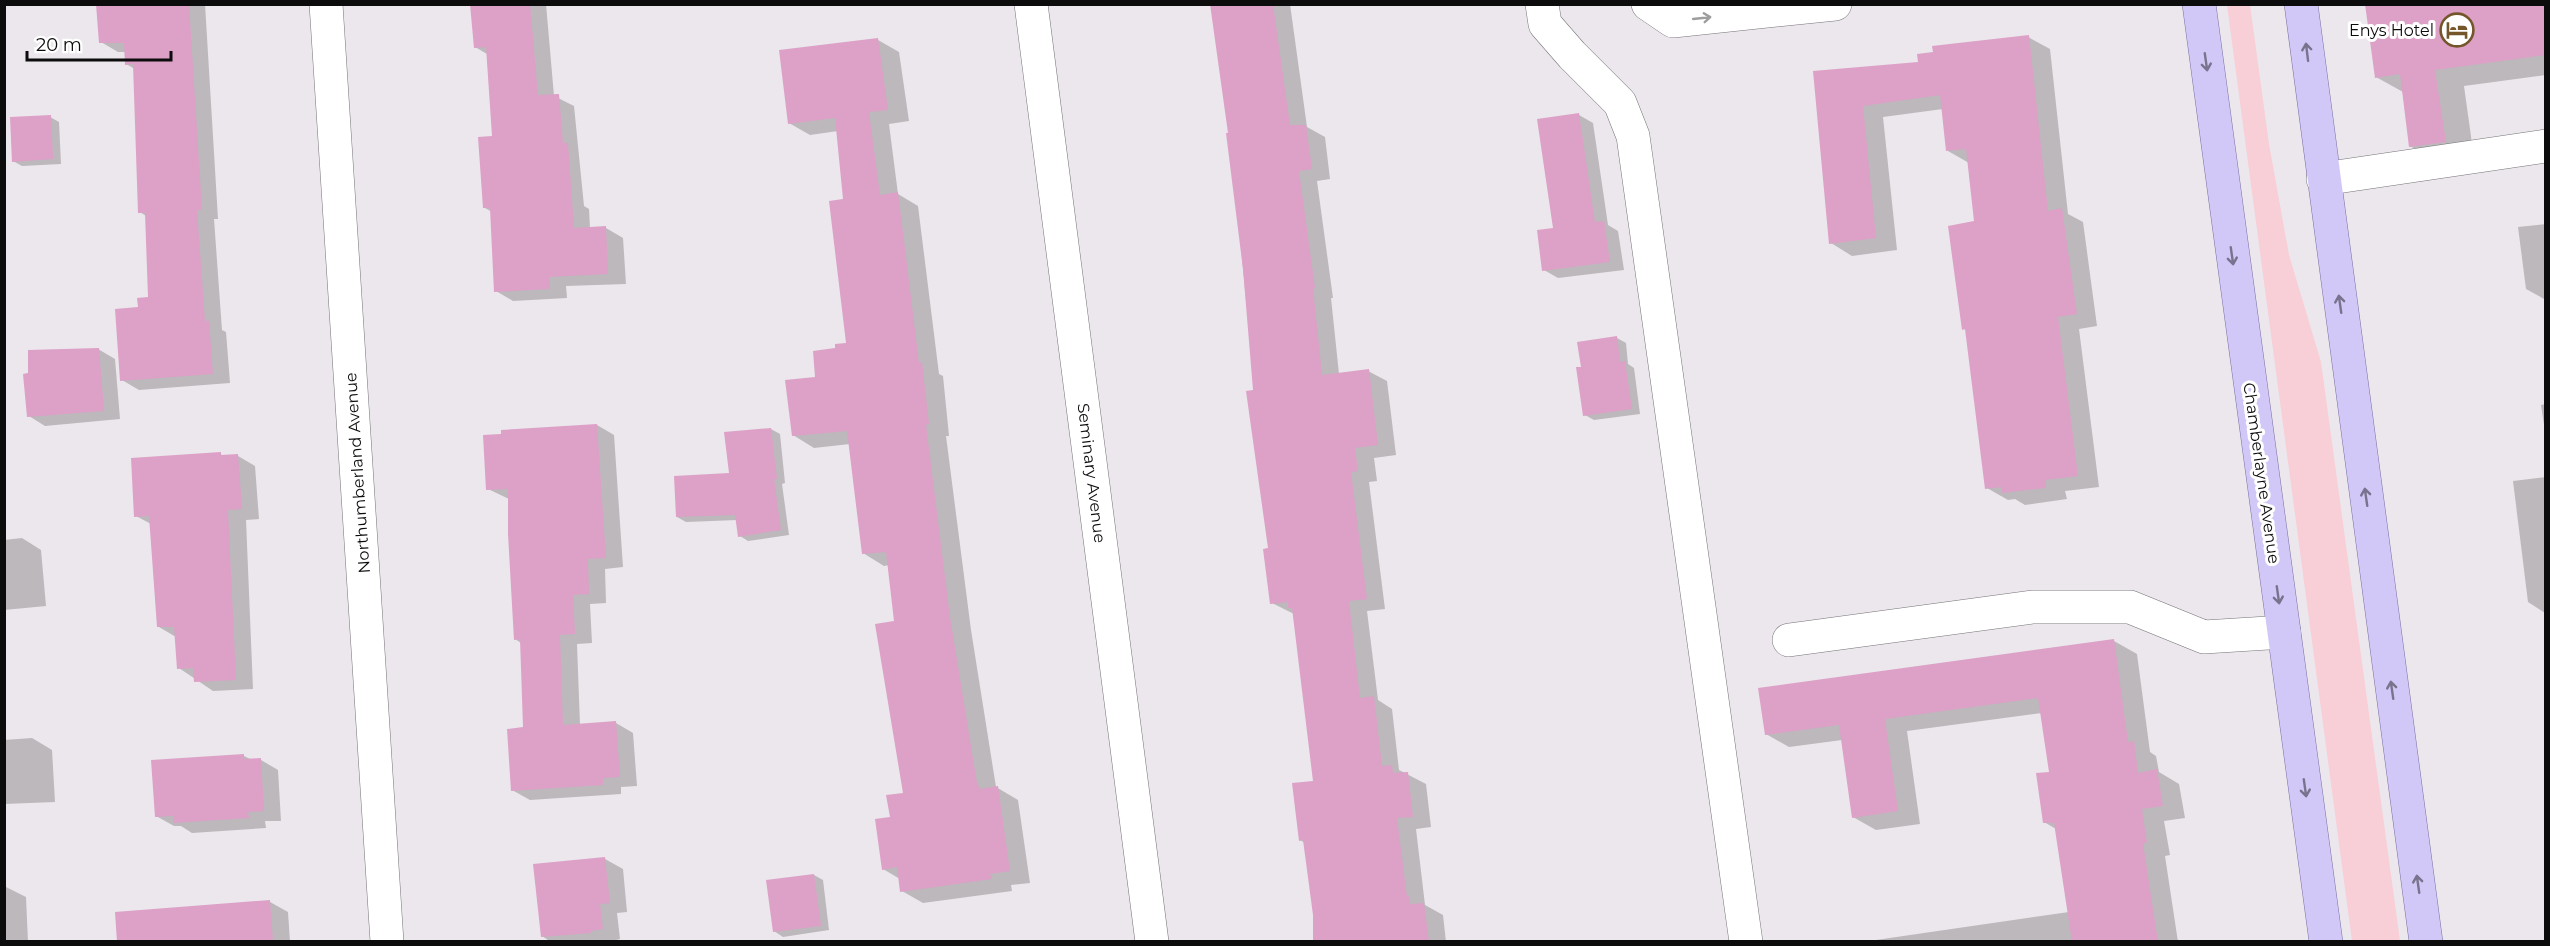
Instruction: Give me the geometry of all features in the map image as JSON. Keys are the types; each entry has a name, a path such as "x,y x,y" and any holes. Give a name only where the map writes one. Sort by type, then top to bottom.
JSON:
{"main road":[{"name":"Chamberlayne Avenue","path":"2199,4 2326,942"},
{"path":"2301,4 2426,942"}],"street":[{"name":"Northumberland Avenue","path":"326,4 387,942"},
{"name":"Seminary Avenue","path":"1031,4 1152,942"},
{"path":"1542,4 1545,24 1572,55 1620,102 1633,136 1746,942"},
{"path":"1648,4 1673,21 1835,4"},
{"path":"2323,179 2546,146"},
{"path":"1789,640 2032,607 2130,607 2204,637 2283,632"}],"shaded area":[{"path":"2227,5 2250,5 2269,144 2289,255 2321,362 2400,941 2352,941"}],"building":[{"path":"96,4 189,4 202,210 197,210 205,321 209,321 213,374 120,381 115,309 138,307 137,298 148,297 145,213 138,213 133,64 125,65 124,43 99,43"},
{"path":"470,4 530,4 538,95 559,94 563,143 568,143 574,228 606,226 608,274 549,277 550,289 494,292 490,208 483,208 478,137 492,136 486,47 474,48"},
{"path":"1210,4 1273,4 1290,125 1306,125 1312,169 1299,171 1315,288 1313,288 1322,375 1369,369 1378,445 1355,448 1358,471 1351,472 1367,599 1349,601 1360,698 1374,696 1382,766 1392,765 1393,773 1408,772 1413,817 1397,818 1407,897 1409,896 1410,904 1424,903 1429,942 1313,942 1313,915 1303,840 1299,841 1292,783 1313,781 1292,608 1288,608 1288,602 1270,604 1263,549 1268,548 1246,391 1253,390 1243,269 1226,133 1228,133"},
{"name":"Enys Hotel","path":"2365,4 2546,4 2546,55 2435,70 2446,142 2409,147 2400,74 2375,78"},
{"path":"2029,35 2048,211 2062,208 2077,314 2058,317 2078,476 2045,480 2046,488 2002,493 2001,487 1985,489 1965,329 1962,330 1948,226 1974,221 1966,149 1946,151 1940,95 1863,106 1876,238 1829,244 1813,71 1918,62 1917,54 1933,52 1932,46"},
{"path":"878,38 888,110 869,112 880,195 898,192 919,363 922,362 929,424 926,425 950,617 977,783 980,789 998,786 1010,871 990,874 992,879 900,892 897,867 882,870 875,819 890,817 886,795 903,793 875,624 894,621 886,552 862,554 847,431 792,436 785,380 815,377 813,351 835,348 835,344 846,343 829,201 843,199 835,118 788,124 779,50"},
{"path":"1579,113 1595,222 1604,221 1610,262 1542,271 1537,230 1553,228 1537,119"},
{"path":"51,115 53,159 12,162 10,117"},
{"path":"1617,336 1620,362 1625,361 1632,409 1583,416 1576,367 1581,367 1577,342"},
{"path":"99,348 104,411 27,417 23,374 28,373 28,350"},
{"path":"597,424 606,558 588,559 589,594 573,595 575,634 560,635 563,725 616,721 620,777 603,778 603,785 511,791 507,729 523,727 520,639 514,640 508,489 486,490 483,435 501,434 501,430"},
{"path":"771,428 777,479 774,479 781,530 738,537 735,515 676,517 674,476 729,473 724,432"},
{"path":"221,452 221,455 238,454 242,509 228,510 236,680 194,682 193,668 177,669 174,627 157,627 149,516 134,517 131,458"},
{"path":"2114,639 2128,742 2134,741 2138,773 2157,769 2163,806 2142,809 2147,843 2143,843 2158,942 2072,942 2054,823 2043,823 2036,773 2049,772 2038,698 1885,719 1898,811 1852,818 1839,725 1765,735 1758,688"},
{"path":"244,754 244,759 261,758 264,811 248,812 249,818 173,823 173,816 155,817 151,760"},
{"path":"605,857 610,903 600,904 603,929 591,931 591,933 541,937 533,864"},
{"path":"814,874 821,926 773,932 766,880"},
{"path":"270,900 273,942 117,942 115,912"}],"place":[{"name":"Enys Hotel","path":"2457,30"}]}
